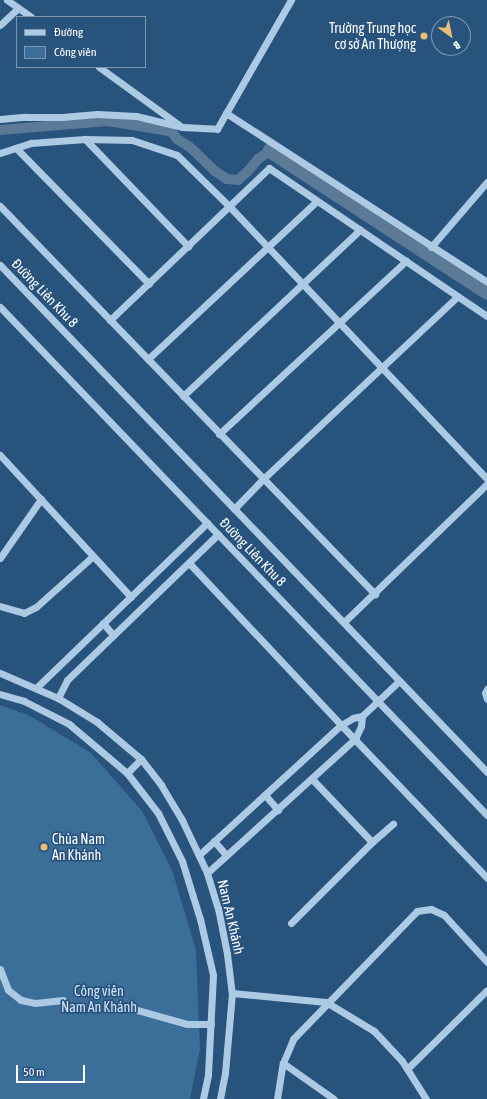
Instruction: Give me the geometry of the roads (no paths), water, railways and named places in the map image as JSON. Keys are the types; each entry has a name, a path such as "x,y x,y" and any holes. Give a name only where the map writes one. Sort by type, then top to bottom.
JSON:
{"street":[{"path":"7,0 30,16"},
{"path":"0,119 97,114 136,116 182,127 217,129 291,0"},
{"path":"0,25 18,8"},
{"path":"100,68 182,127"},
{"path":"226,114 487,282"},
{"path":"85,139 188,246"},
{"path":"0,153 31,143 85,139 132,140 177,155 230,207 487,479"},
{"path":"16,148 149,284"},
{"path":"110,320 230,207 269,168 487,316"},
{"path":"431,247 487,182"},
{"path":"148,359 317,201"},
{"path":"0,206 375,594"},
{"path":"183,396 360,230"},
{"path":"219,434 406,261"},
{"name":"Đường Liên Khu 8","path":"0,265 487,772"},
{"path":"234,510 263,479 458,296"},
{"name":"Đường Liên Khu 8","path":"0,307 487,815"},
{"path":"0,455 131,597"},
{"path":"344,622 375,594 487,484"},
{"path":"0,558 41,499"},
{"path":"36,688 207,523"},
{"path":"58,698 67,680 218,534"},
{"path":"0,606 24,613 36,607 93,556"},
{"path":"189,563 487,878"},
{"path":"103,623 114,635"},
{"name":"Nam An Khánh","path":"0,673 58,698 97,722 141,759 161,785 182,820 207,873 218,908 232,993 225,1073 220,1099"},
{"path":"199,855 341,725 353,718 362,716 399,681"},
{"path":"487,689 485,693 487,699"},
{"path":"0,694 24,701 69,724 127,773 158,813 182,861 200,919 213,976 208,1074 203,1099"},
{"path":"207,873 355,739 362,726 362,716"},
{"path":"127,773 141,759"},
{"path":"312,779 372,842"},
{"path":"265,795 278,810"},
{"path":"291,923 372,842 393,824"},
{"path":"214,841 226,855"},
{"path":"277,1099 283,1063 293,1039 326,1002 417,912 431,909 444,915 487,962"},
{"path":"0,969 8,990 21,1000 35,1003 63,1000"},
{"path":"407,1069 487,990"},
{"path":"232,993 326,1002 374,1031 407,1069 426,1099"},
{"path":"124,1006 187,1024 211,1024"},
{"path":"283,1063 334,1099"}],"waterway":[{"path":"0,130 108,121 163,130 172,132 177,139 190,147 215,171 227,179 238,180 258,159 271,150"},
{"path":"271,150 487,291"}],"place":[{"name":"Trường Trung học cơ sở An Thượng","path":"424,36"},
{"name":"Chùa Nam An Khánh","path":"44,847"}],"park label":[{"name":"Công viên Nam An Khánh","path":"99,1000"}]}
